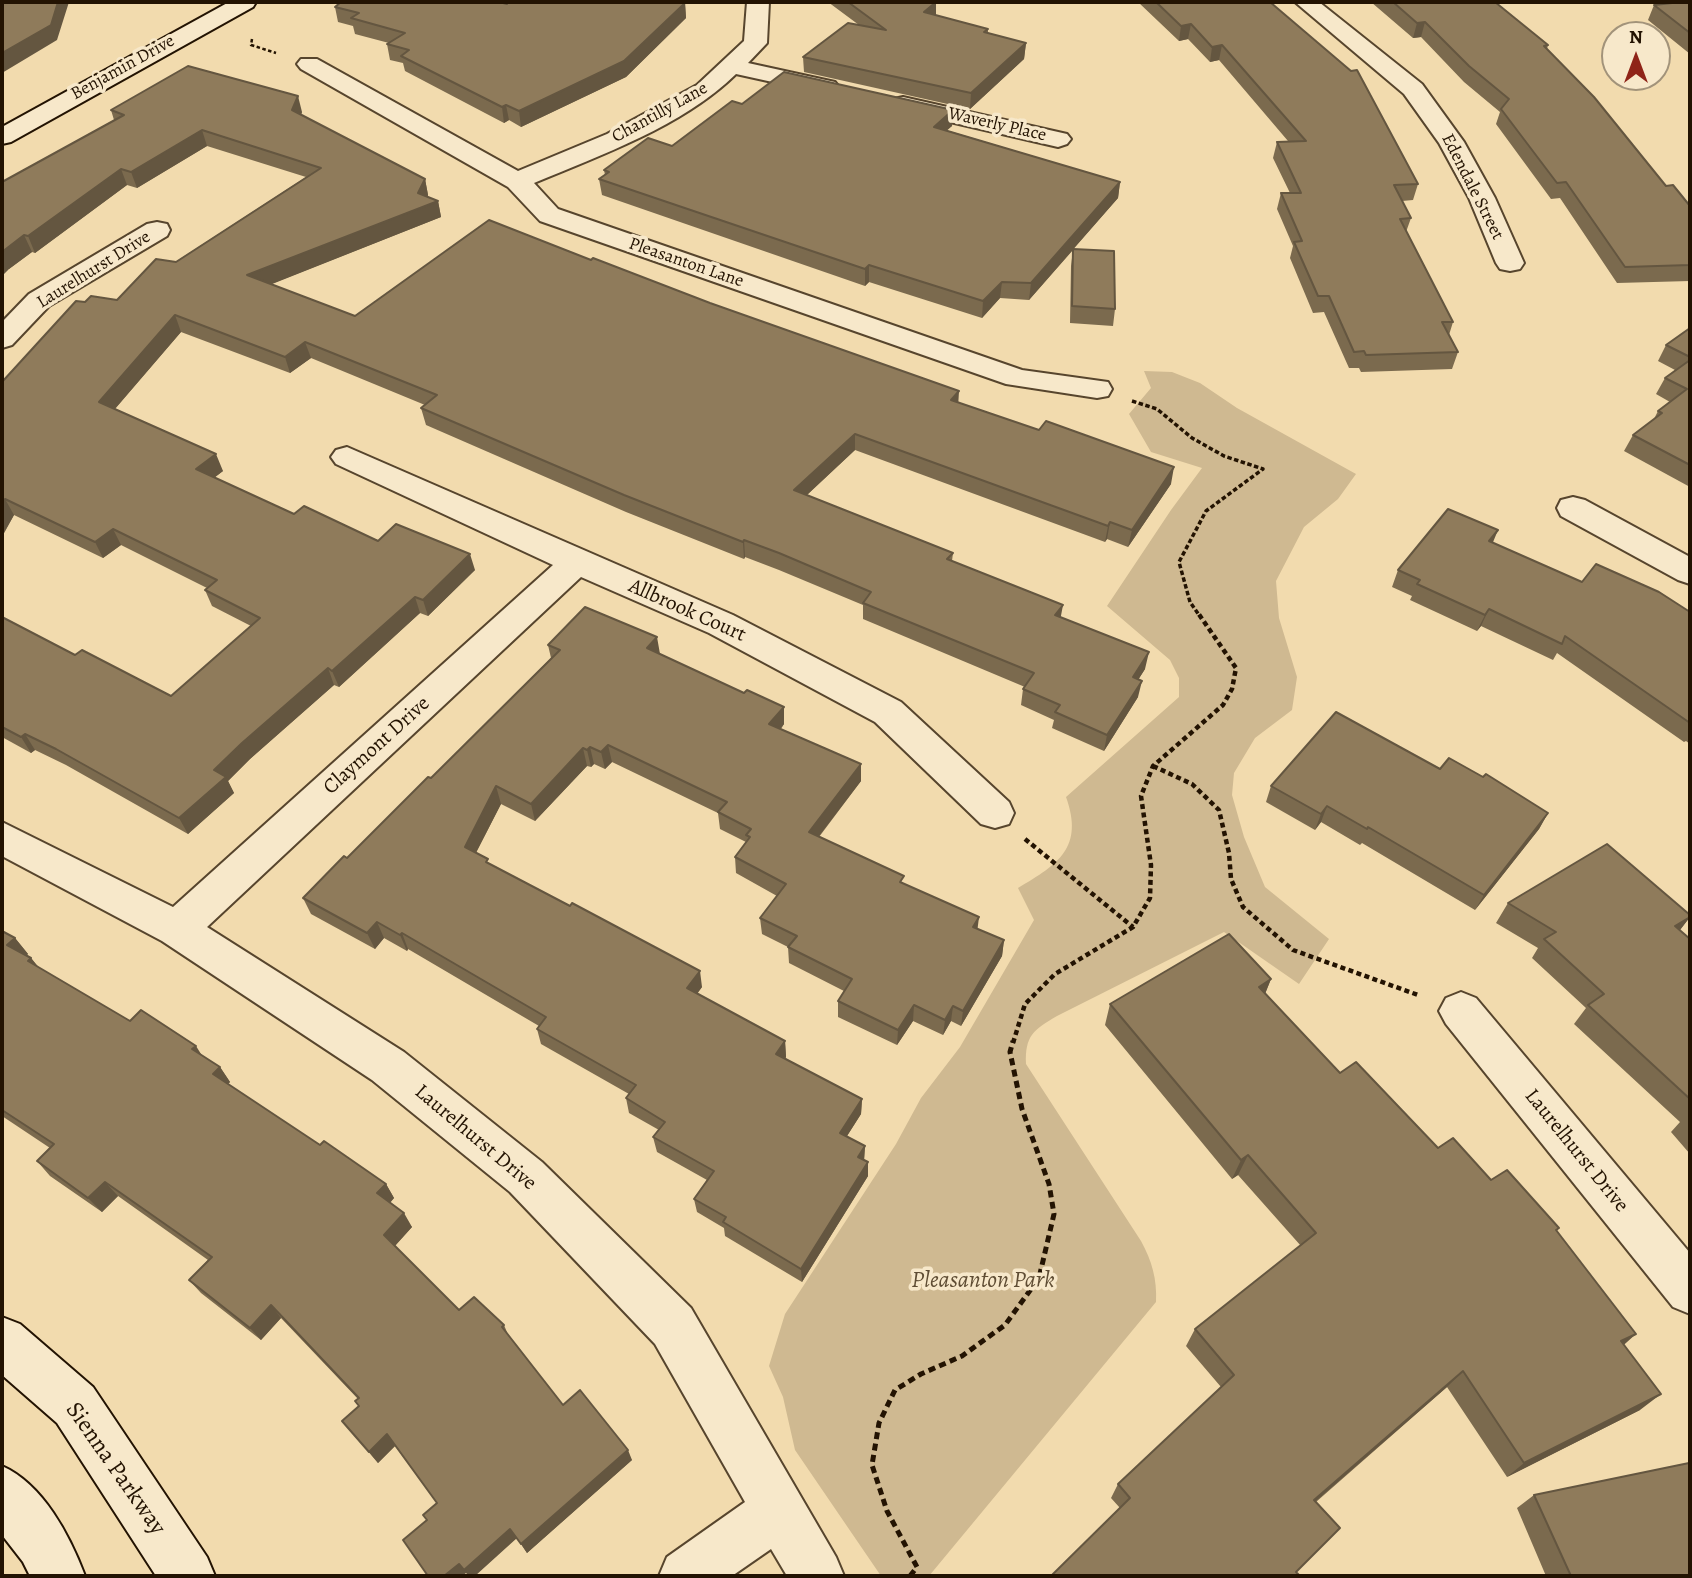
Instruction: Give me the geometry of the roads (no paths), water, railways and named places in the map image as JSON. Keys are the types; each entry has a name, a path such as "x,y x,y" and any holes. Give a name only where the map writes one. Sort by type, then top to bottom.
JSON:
{"street":[{"name":"Chantilly Lane","path":"517,181 616,139 706,90 754,43 758,2"},
{"name":"Edendale Street","path":"1306,2 1413,89 1451,142 1482,198 1510,263"},
{"name":"Benjamin Drive","path":"2,137 242,3"},
{"name":"Pleasanton Lane","path":"309,64 517,181 548,215 1017,378 1097,389"},
{"path":"731,66 854,93"},
{"name":"Waverly Place","path":"881,99 1058,139"},
{"name":"Laurelhurst Drive","path":"2,339 39,300 157,230"},
{"name":"Allbrook Court","path":"347,457 577,562 722,624 888,712 995,813"},
{"path":"1573,508 1690,572"},
{"name":"Claymont Drive","path":"177,929 577,562"},
{"name":"Laurelhurst Drive","path":"2,838 177,929 388,1066 526,1177 673,1326 817,1576"},
{"name":"Laurelhurst Drive","path":"1461,1011 1690,1290"},
{"name":"Sienna Parkway","path":"2,1342 75,1405 188,1576"},
{"path":"2,1493 42,1543 58,1576"},
{"path":"686,1576 779,1511"}],"park label":[{"name":"Pleasanton Park","path":"983,1281"}]}
